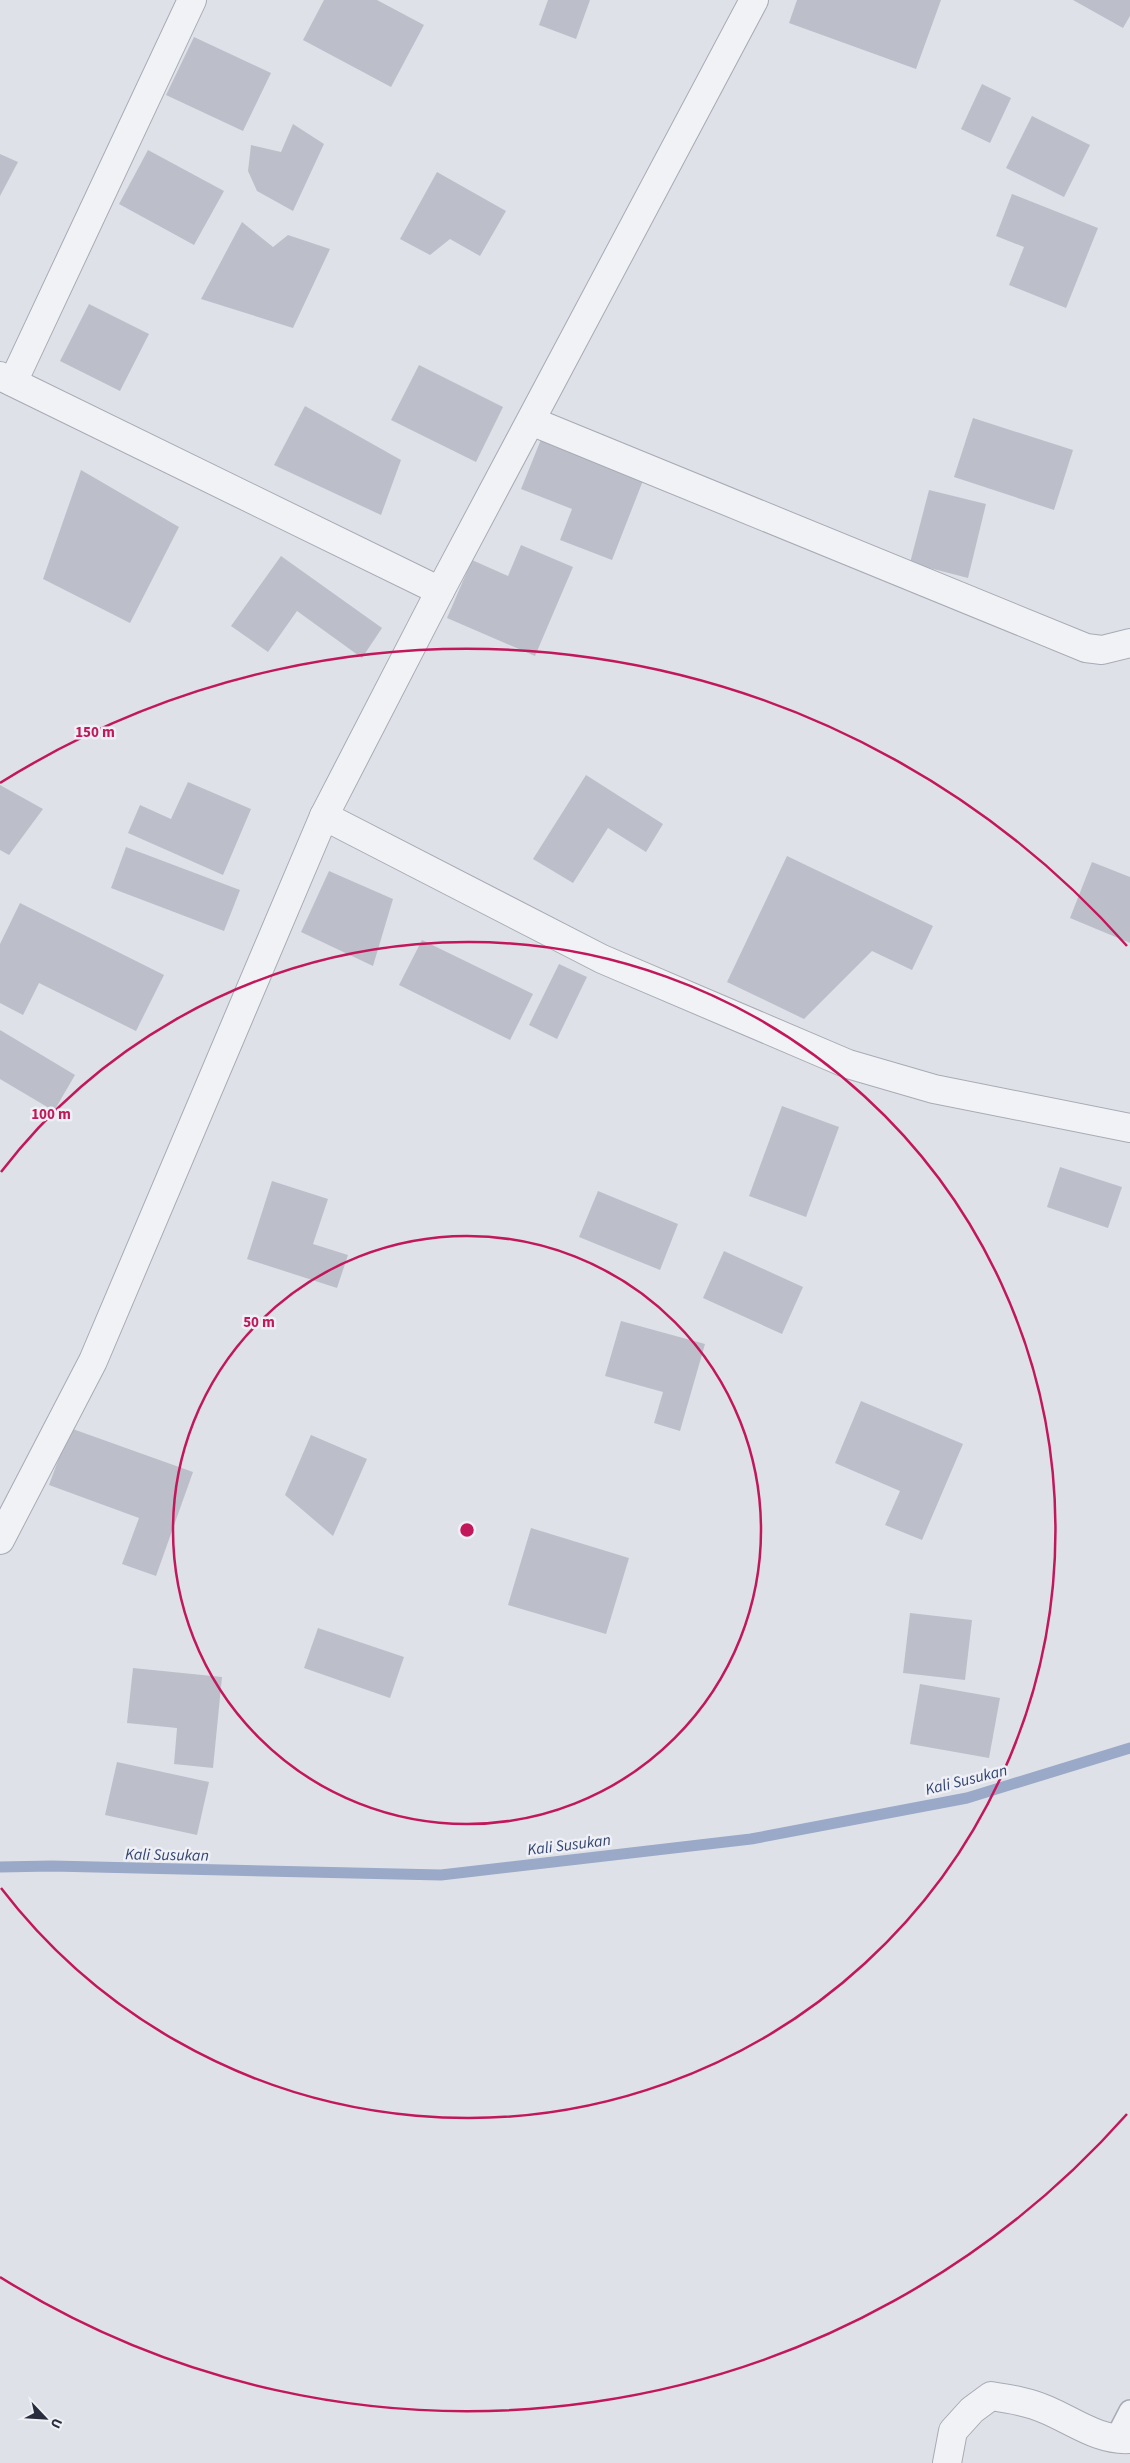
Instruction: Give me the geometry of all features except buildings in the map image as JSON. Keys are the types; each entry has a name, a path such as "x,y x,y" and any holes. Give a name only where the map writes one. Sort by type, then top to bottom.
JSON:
{"street":[{"path":"192,0 7,379 440,591"},
{"path":"0,1540 93,1361 324,816 440,591 754,0"},
{"path":"531,420 1086,648 1102,650 1130,643"},
{"path":"324,816 602,959 848,1064 934,1088 1130,1128"},
{"path":"947,2463 953,2431 972,2410 991,2396 1022,2402 1048,2410 1073,2425 1123,2440"}],"lane":[{"path":"1123,2440 1130,2411"}],"waterway":[{"name":"Kali Susukan","path":"0,1867 52,1866 441,1875 751,1839 967,1798 1130,1748"}]}
